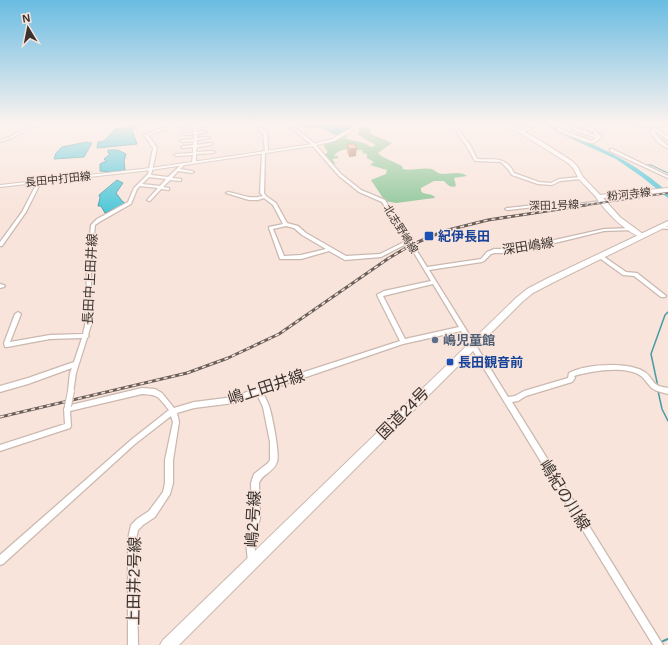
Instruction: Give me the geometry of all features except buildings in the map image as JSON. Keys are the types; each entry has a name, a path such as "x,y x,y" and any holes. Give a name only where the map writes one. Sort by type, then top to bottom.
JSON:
{"highway":[{"name":"国道24号","path":"168,645 509,308 530,291 600,256 637,232 665,226"}],"main road":[{"name":"粉河寺線","path":"600,199 665,190"},
{"name":"粉河寺線","path":"600,199 637,232"}],"street":[{"path":"154,153 149,176 180,180"},
{"path":"176,155 193,153"},
{"path":"194,153 194,162"},
{"name":"長田中打田線","path":"0,186 151,169 258,153"},
{"path":"266,153 262,171 262,193 265,198 275,204 284,223 287,224"},
{"name":"北志野嶋線","path":"320,153 338,172 363,193 384,201 472,344"},
{"path":"472,153 476,160 502,161 510,168 513,174 539,183 552,184 559,180 581,178"},
{"path":"555,153 575,167 581,178 600,199"},
{"path":"617,153 668,177"},
{"path":"159,197 151,198 183,164"},
{"path":"177,170 192,172"},
{"path":"338,172 346,174"},
{"name":"長田中上田井線","path":"0,448 68,426 68,408 73,373 86,336 88,325 89,271 93,225 130,202 133,193 149,176"},
{"path":"0,245 24,212 39,182"},
{"path":"139,185 168,189"},
{"path":"228,193 248,200 265,198"},
{"name":"深田1号線","path":"507,209 543,205 562,207 600,199"},
{"path":"330,249 301,257 282,258 271,228 287,224 296,226 304,234 346,258 369,257 388,253 409,241"},
{"name":"深田嶋線","path":"426,269 482,260 491,252 514,251 604,230 637,232"},
{"path":"600,256 625,274 636,274 663,296"},
{"path":"403,342 380,295 434,282"},
{"path":"18,314 7,345 50,337 86,336"},
{"name":"嶋上田井線","path":"0,561 133,442 173,411 194,405 234,400 403,342 462,329"},
{"name":"嶋紀の川線","path":"472,344 656,641"},
{"path":"0,389 20,384 76,364"},
{"path":"507,400 570,380 572,378 572,374 592,369 624,368 634,370 644,374 658,388 668,391"},
{"path":"68,408 142,391 154,392 160,395 173,411"},
{"name":"嶋2号線","path":"252,562 250,542 255,528 256,518 255,483 257,477 271,466 274,461 273,442 266,407 258,391"},
{"name":"上田井2号線","path":"133,645 132,539 134,528 152,514 166,494 169,460 176,422 173,411"}],"green space":[{"path":"337,153 334,156 338,156 338,158 332,159 335,163 340,162 333,164 325,154"},
{"path":"363,153 378,153 402,166 403,169 432,169 441,174 458,173 467,176 454,178 456,186 454,187 448,185 444,181 434,181 421,188 423,193 432,195 435,197 434,198 396,203 385,201 371,180 386,174 387,170 370,165 374,162 367,158 367,154"}],"water":[{"path":"56,153 86,153 84,157 54,159"},
{"path":"108,153 126,154 124,161 125,170 111,172 100,171 100,164 106,161 104,159 110,154"},
{"path":"117,180 123,183 116,193 126,204 105,213 101,206 98,206 100,198 99,195"}],"waterway":[{"path":"610,153 644,175 668,196"},
{"path":"644,165 651,165 668,173"},
{"path":"658,387 651,354 665,315 668,312"},
{"path":"658,391 662,409 668,421"},
{"path":"661,642 668,639"}],"railway":[{"path":"579,206 668,193"},
{"path":"0,417 187,373 228,358 279,334 389,258 411,245 444,231 488,220 586,205"}],"place":[{"name":"紀伊長田","path":"429,236"},
{"name":"嶋児童館","path":"435,340"},
{"name":"長田観音前","path":"450,362"}]}
